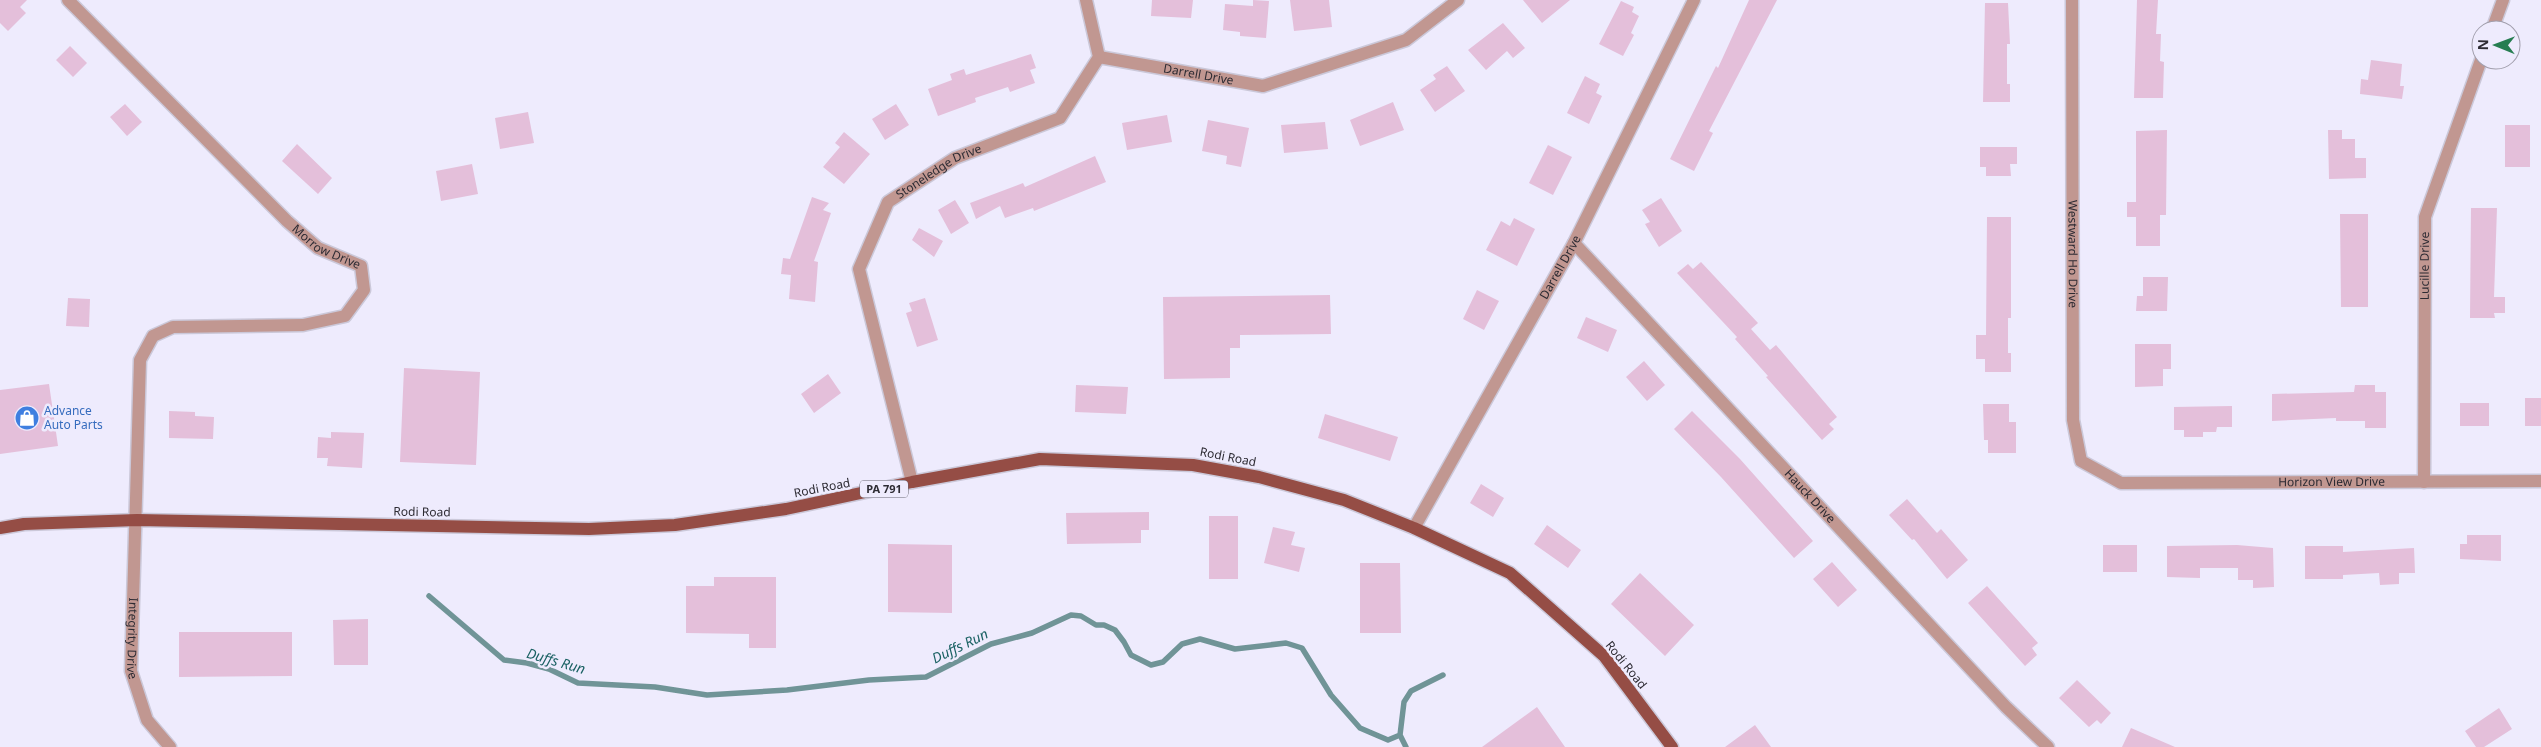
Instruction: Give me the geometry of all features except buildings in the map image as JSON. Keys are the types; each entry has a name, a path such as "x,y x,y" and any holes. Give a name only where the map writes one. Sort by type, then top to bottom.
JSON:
{"main road":[{"name":"Rodi Road","path":"0,528 24,524 137,520 589,529 675,525 786,509 912,482 1040,459 1193,465 1259,477 1344,500 1414,528 1510,573 1604,656 1672,747"}],"street":[{"name":"Morrow Drive","path":"68,0 287,221 318,248 361,266 364,290 345,316 303,324 173,327 153,336 140,360 137,520"},
{"path":"1086,0 1099,57"},
{"name":"Darrell Drive","path":"1099,57 1263,86 1406,40 1458,0"},
{"name":"Darrell Drive","path":"1414,528 1574,243 1694,0"},
{"name":"Westward Ho Drive","path":"2072,0 2073,420 2081,461 2121,483"},
{"path":"2496,20 2503,0"},
{"name":"Stoneledge Drive","path":"912,482 859,269 862,261 888,202 955,158 1060,118 1099,57"},
{"name":"Lucille Drive","path":"2424,482 2425,217 2477,70"},
{"name":"Hauck Drive","path":"1574,243 2006,707 2048,747"},
{"name":"Horizon View Drive","path":"2121,483 2541,482"},
{"name":"Integrity Drive","path":"137,520 131,671 147,720 170,747"}],"waterway":[{"name":"Duffs Run","path":"429,596 504,660 527,663 549,669 578,683 655,687 707,695 787,690 869,680 926,677 991,644 1032,633 1071,615 1081,616 1096,625 1104,625 1115,630 1131,655 1151,665 1163,662 1182,644 1200,639 1235,649 1286,643 1302,648 1331,695 1360,728 1388,740 1400,735 1404,702 1411,691 1443,675"},
{"path":"1400,735 1406,747"}],"place":[{"name":"Advance Auto Parts","path":"27,418"}]}
